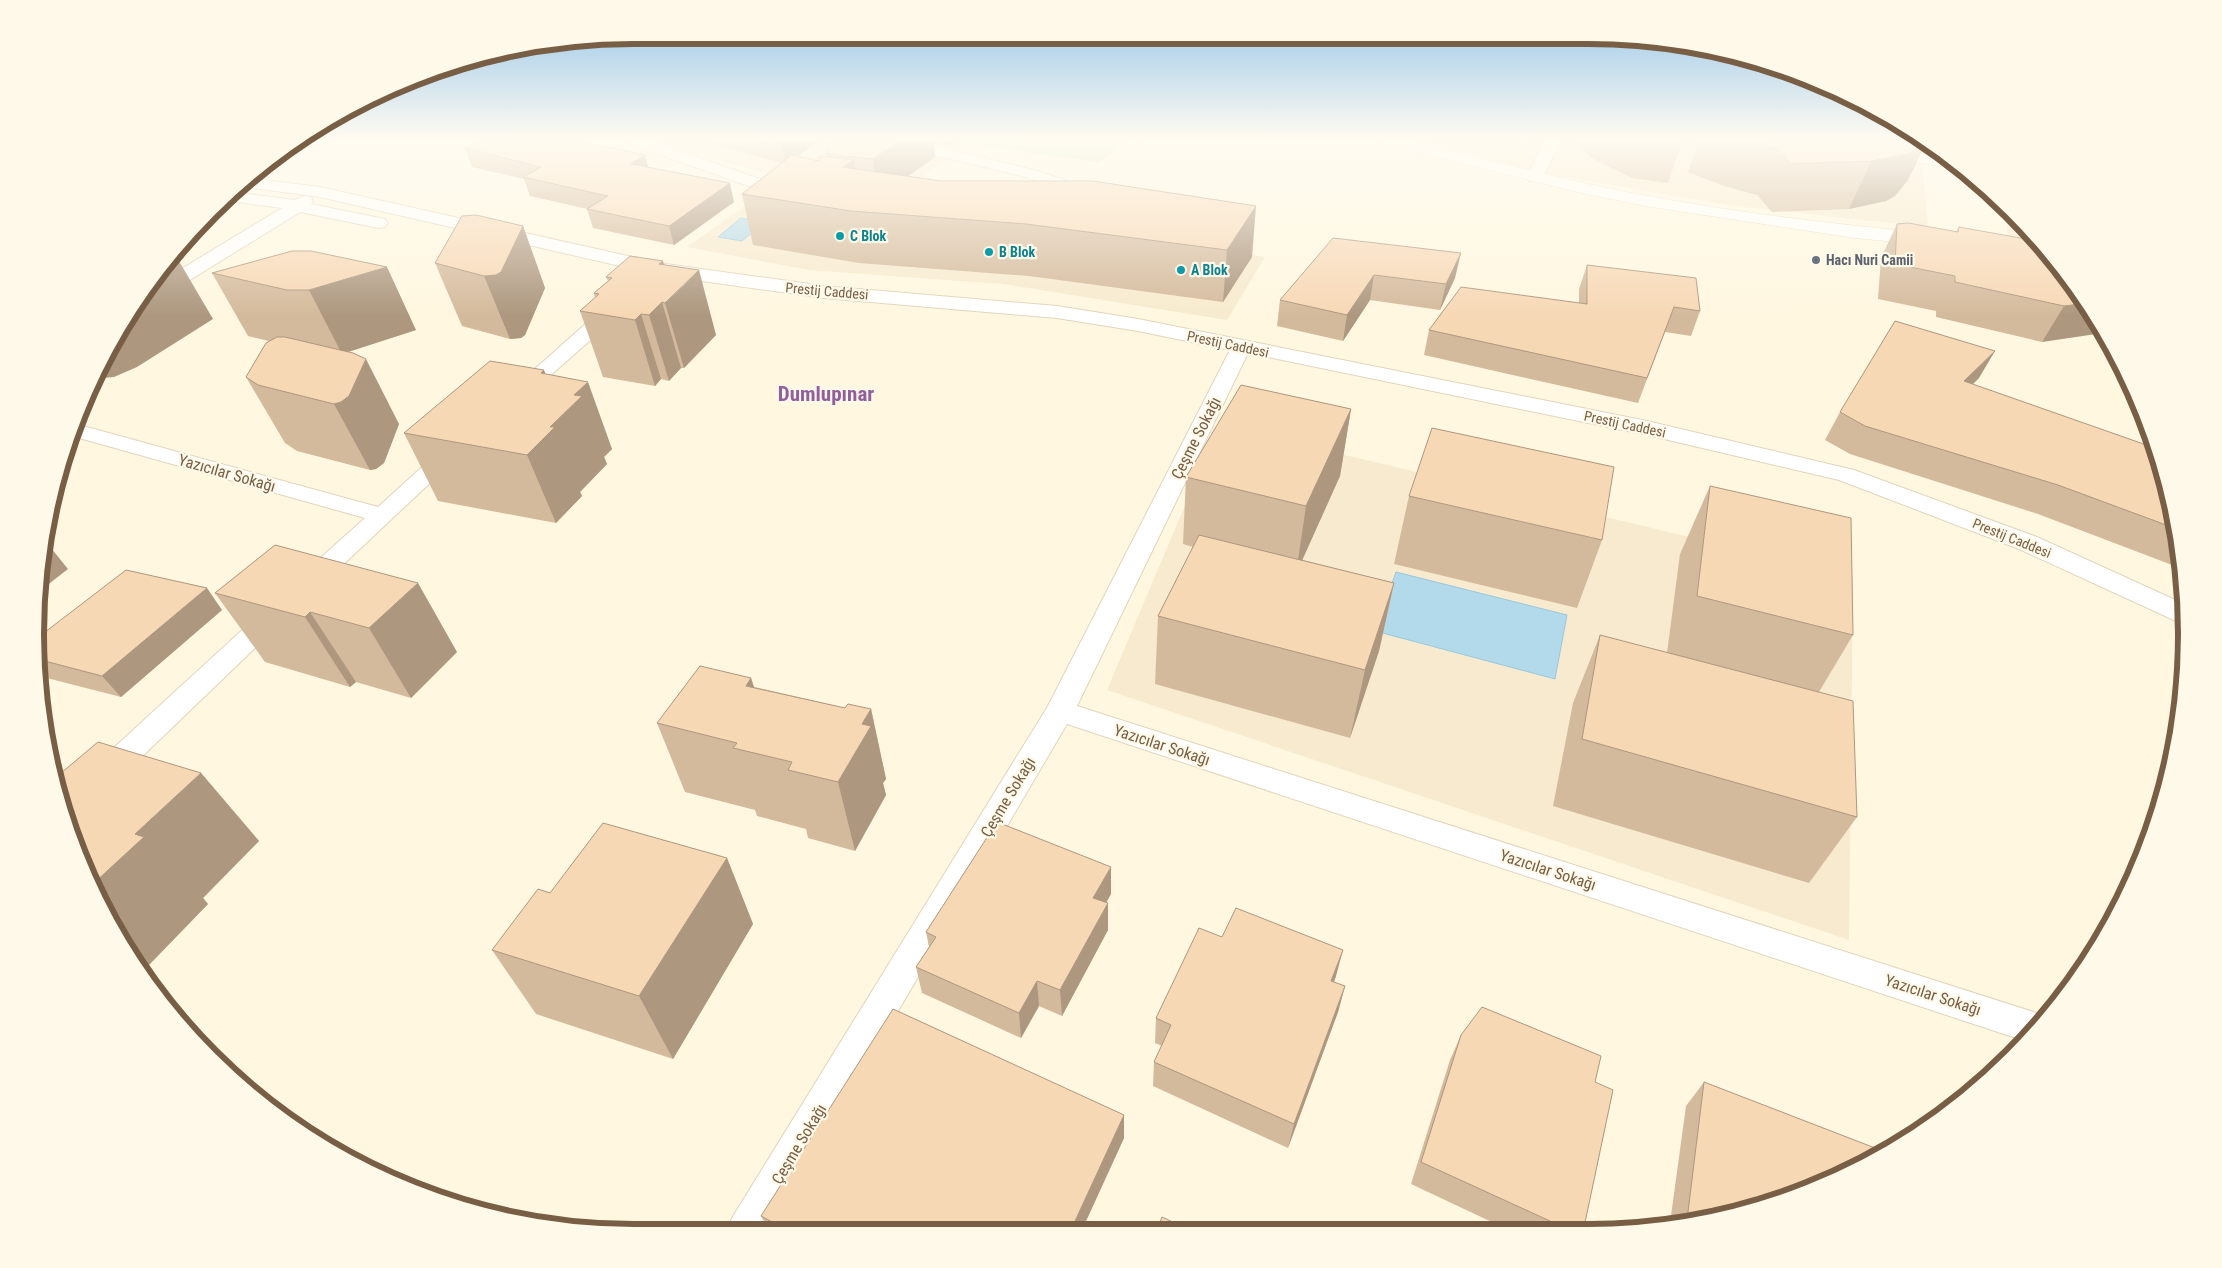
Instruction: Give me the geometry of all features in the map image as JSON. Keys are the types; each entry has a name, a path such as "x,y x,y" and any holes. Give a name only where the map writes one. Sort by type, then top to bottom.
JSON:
{"main road":[{"path":"1627,197 1855,232 1944,241"}],"street":[{"name":"Prestij Caddesi","path":"237,197 297,206 642,283 815,291 1057,312 1242,346 1647,428 1846,474 2028,543 2177,612"},
{"path":"150,296 312,197"},
{"name":"Prestij Caddesi","path":"338,197 642,283"},
{"path":"1036,211 1058,203 1059,197"},
{"path":"498,411 642,283"},
{"name":"Çeşme Sokağı","path":"751,1224 1060,712 1242,346"},
{"name":"Yazıcılar Sokağı","path":"80,432 380,515"},
{"path":"70,807 380,515 468,437"},
{"name":"Yazıcılar Sokağı","path":"1060,712 2029,1026"}],"shaded area":[{"path":"1683,197 1925,197 1928,227 1735,206"},
{"path":"756,198 1066,224 1265,257 1227,320 1003,284 809,270 687,247"},
{"path":"2006,218 2030,242 2021,241 2007,235"},
{"path":"1219,425 1853,576 1849,940 1107,690"}],"water":[{"path":"741,218 765,222 742,241 718,237"},
{"path":"1396,572 1567,615 1555,679 1375,631"}],"building":[{"path":"606,197 710,197 669,226 587,209"},
{"path":"762,197 1198,197 1256,206 1227,250 1026,224 851,211"},
{"path":"476,215 523,226 501,272 496,275 484,276 435,263 462,216"},
{"path":"1908,223 1958,232 1959,227 2026,239 2078,304 2064,306 1955,282 1955,276 1895,264 1897,224"},
{"path":"1333,238 1461,253 1446,284 1374,275 1347,315 1280,300"},
{"path":"292,251 311,251 387,267 309,290 287,290 212,273"},
{"path":"630,256 663,261 659,264 699,270 665,303 662,302 649,315 641,314 635,320 580,311 599,294 594,293 612,278 606,277"},
{"path":"1587,265 1696,278 1700,311 1674,307 1647,378 1429,330 1461,287 1587,304"},
{"path":"1895,321 1995,351 1964,381 2147,445 2168,526 2058,485 1865,426 1840,412"},
{"path":"277,337 285,337 353,353 366,359 349,396 341,402 334,404 258,385 246,377 266,343"},
{"path":"490,361 544,370 541,373 588,382 574,395 582,396 550,427 555,427 527,455 404,433"},
{"path":"1241,385 1351,409 1306,506 1186,477"},
{"path":"1432,428 1614,467 1602,540 1409,496"},
{"path":"1710,486 1851,518 1853,635 1697,596"},
{"path":"1199,535 1394,583 1365,670 1158,616"},
{"path":"275,545 418,583 369,628 310,612 305,617 215,593"},
{"path":"126,570 207,588 102,676 45,661 44,633"},
{"path":"1600,635 1853,701 1857,817 1582,739"},
{"path":"700,666 751,678 746,686 845,708 848,704 871,709 862,724 871,726 838,782 788,770 792,762 733,748 737,743 657,723"},
{"path":"98,742 201,773 135,834 144,837 98,879 75,824 61,773"},
{"path":"997,822 1111,867 1093,898 1108,903 1060,990 1037,981 1019,1013 916,967 936,937 926,932"},
{"path":"603,823 727,858 639,996 492,950 538,889 550,893"},
{"path":"1236,908 1343,950 1331,981 1345,986 1294,1124 1154,1062 1171,1025 1156,1018 1199,928 1222,937"},
{"path":"1482,1007 1601,1056 1595,1082 1613,1090 1585,1224 1557,1224 1421,1162 1461,1035"},
{"path":"893,1009 1124,1115 1074,1224 776,1224 761,1216"},
{"path":"1704,1082 1876,1149 1814,1179 1778,1193 1741,1204 1688,1215"},
{"path":"1162,1217 1177,1224 1159,1224"}],"place":[{"name":"C Blok","path":"840,236"},
{"name":"B Blok","path":"989,252"},
{"name":"Hacı Nuri Camii","path":"1816,260"},
{"name":"A Blok","path":"1181,270"}],"district":[{"name":"Dumlupınar","path":"826,394"}]}
